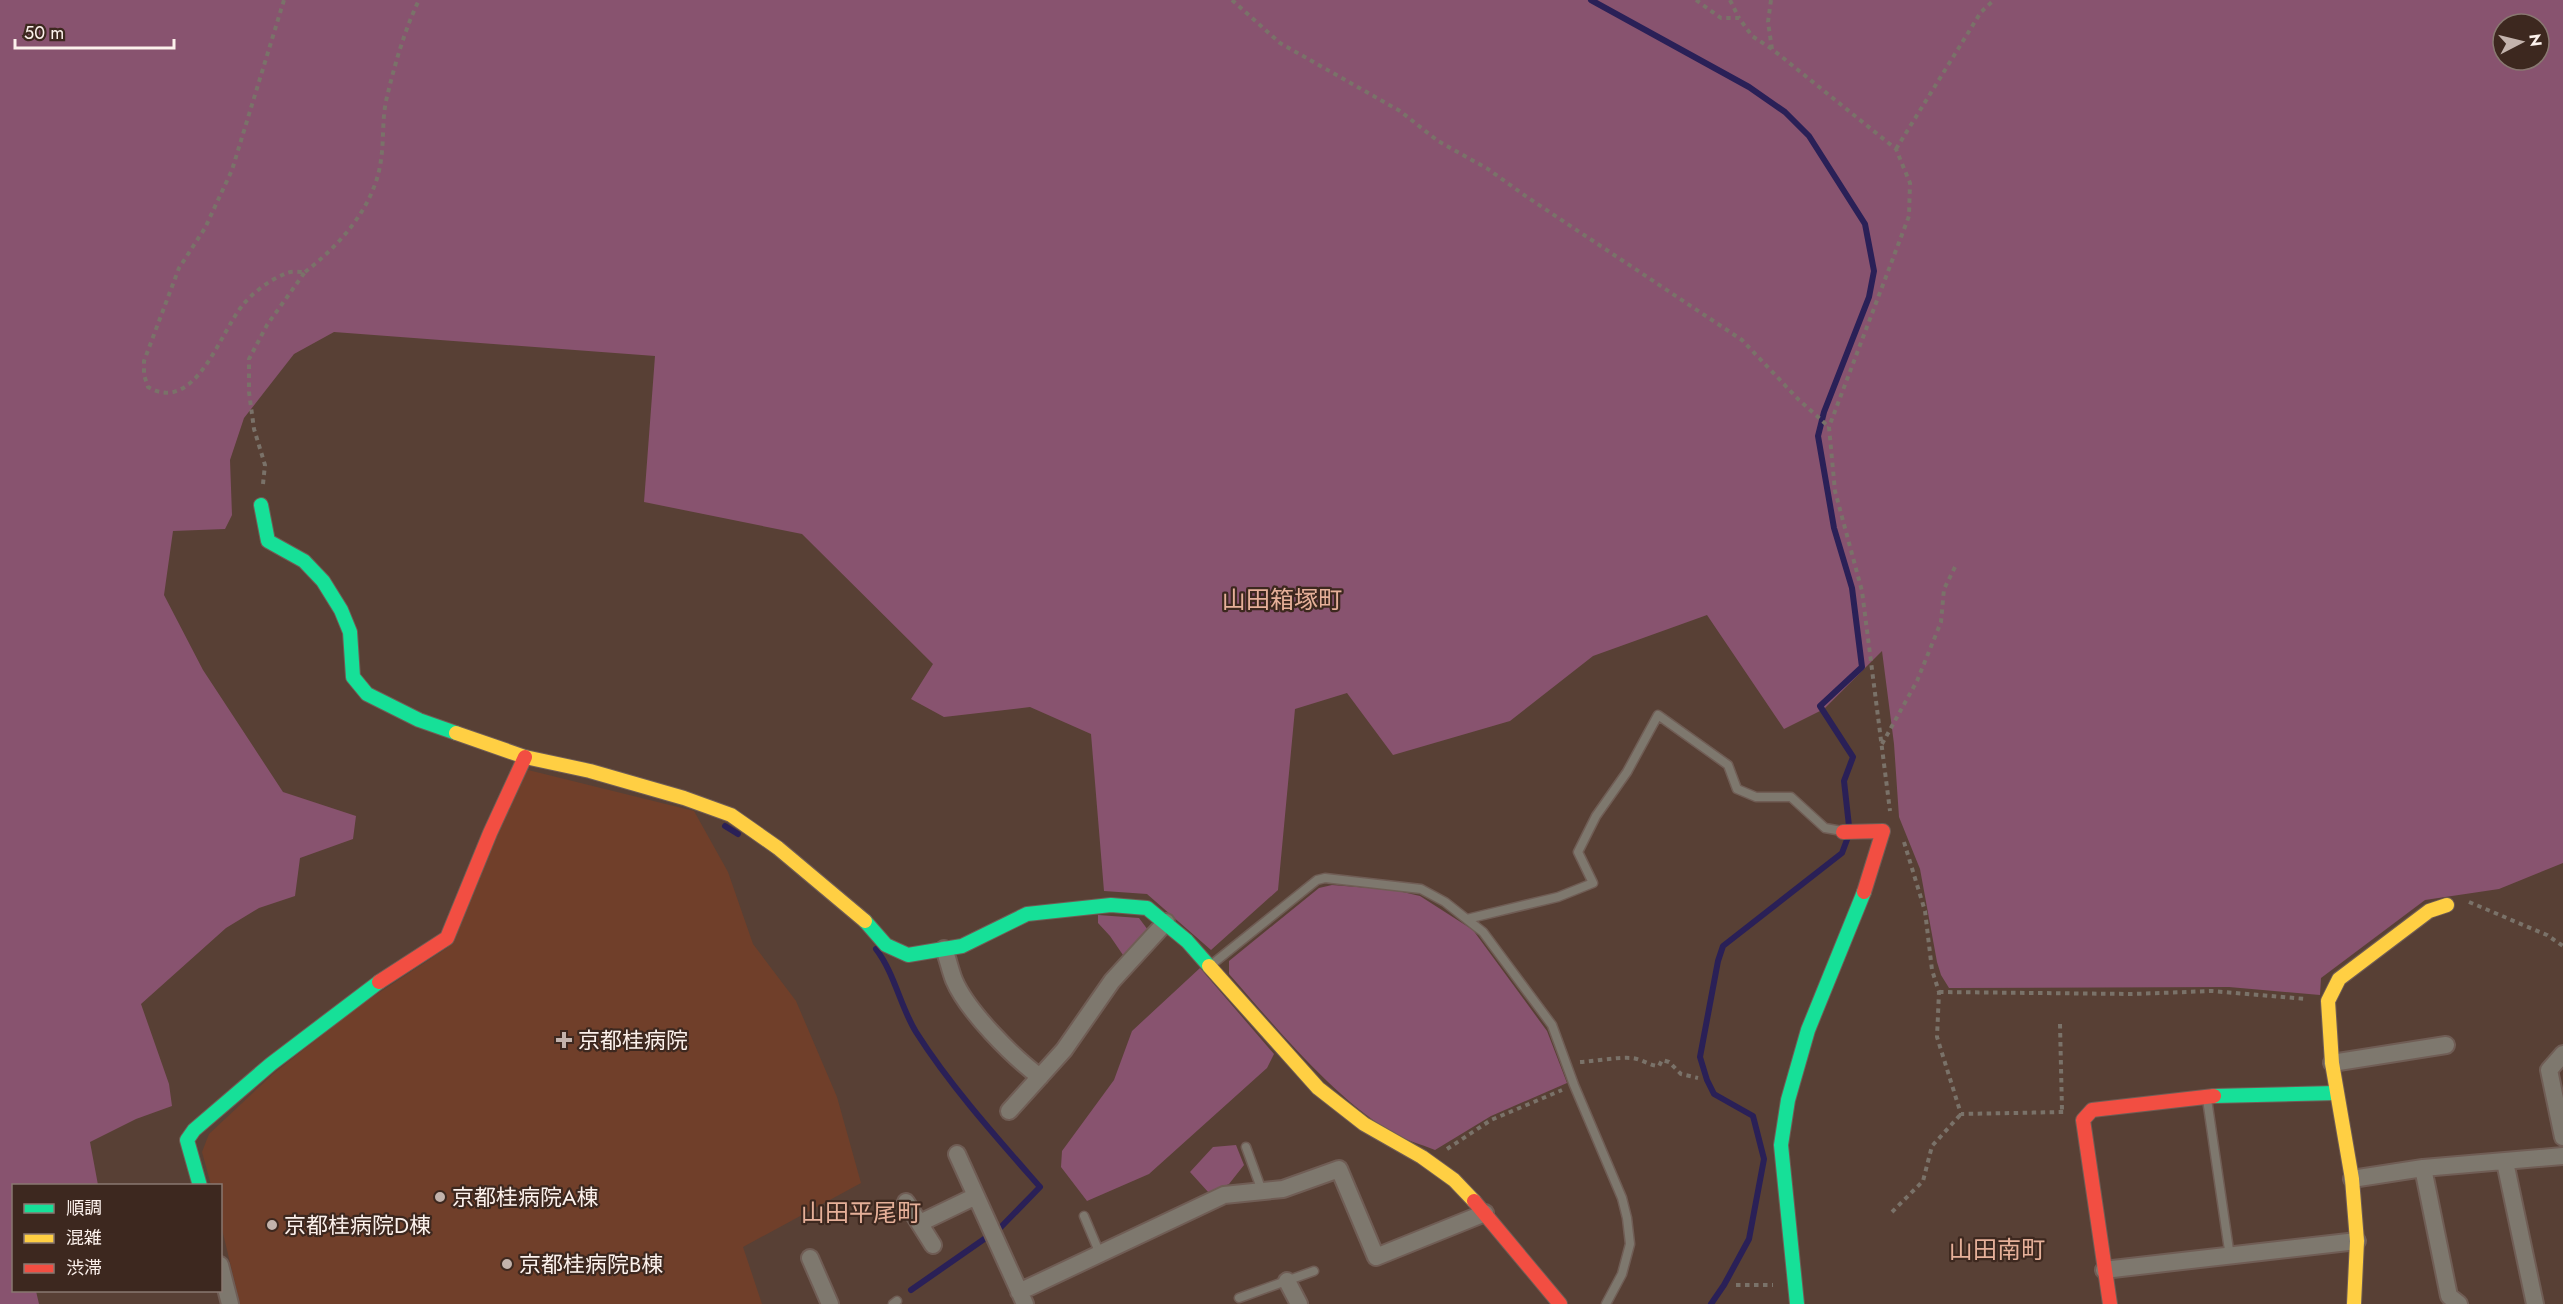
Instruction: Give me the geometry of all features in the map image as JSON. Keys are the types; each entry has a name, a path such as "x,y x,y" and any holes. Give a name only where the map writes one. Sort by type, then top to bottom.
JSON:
{"street":[{"path":"261,505 267,541 304,561 323,581 341,610 350,632 353,677 367,694 419,720 525,757 610,777 684,798 731,815 816,878 872,926 886,945 908,955 962,946 1028,914 1111,905 1147,908 1166,922 1209,967 1318,1088 1364,1124 1454,1180 1485,1213 1560,1304"},
{"path":"200,1184 187,1140 194,1130 271,1064 377,982 447,938 490,833 525,757"},
{"path":"1797,1304 1781,1145 1788,1100 1808,1030 1863,895 1883,831 1850,832"},
{"path":"2354,1304 2357,1241 2352,1179 2336,1093 2328,1001 2339,979 2429,911 2447,905"},
{"path":"1009,1111 1064,1050 1112,981 1166,922"},
{"path":"944,949 955,982 981,1020 1018,1060 1040,1077"},
{"path":"2332,1063 2446,1045"},
{"path":"2563,1054 2549,1070 2563,1137"},
{"path":"2110,1304 2083,1120 2092,1110 2206,1096 2336,1093"},
{"path":"957,1154 1022,1298 1100,1254 1224,1195 1282,1189 1339,1169 1376,1257 1485,1213"},
{"path":"2352,1179 2424,1168 2563,1156"},
{"path":"2505,1162 2535,1304"},
{"path":"2424,1168 2449,1296 2459,1304"},
{"path":"920,1223 976,1196"},
{"path":"906,1202 933,1245"},
{"path":"2104,1270 2357,1241"},
{"path":"810,1258 830,1304"},
{"path":"222,1273 230,1304"},
{"path":"1287,1281 1299,1304"}],"lane":[{"path":"1467,918 1558,897 1593,883 1578,852 1596,816 1627,772 1658,715 1728,765 1737,789 1756,797 1791,797 1825,828 1850,832"},
{"path":"1209,967 1317,880 1325,878 1421,888 1467,918 1483,932 1552,1025 1574,1085 1622,1198 1630,1244 1622,1274 1606,1304"},
{"path":"2206,1096 2230,1257"},
{"path":"1246,1147 1262,1191"},
{"path":"1084,1216 1100,1254"},
{"path":"1239,1298 1314,1271"}],"path":[{"path":"284,0 232,170 205,228 179,268 144,360 144,375 148,387 158,393 172,393 190,384 207,365 243,305 260,289 288,272 305,272"},
{"path":"261,505 265,465 254,429 249,392 249,359 267,325 305,272 351,230 369,195 381,162 382,124 386,100 411,18 419,0"},
{"path":"1232,0 1280,43 1400,111 1438,141 1488,169 1742,340 1828,426"},
{"path":"1696,0 1720,18 1739,18"},
{"path":"1730,0 1752,36 1772,49 1896,149 1910,183 1910,216 1828,426 1835,490 1862,591 1890,803 1890,820 1883,831"},
{"path":"1771,0 1768,22 1772,49"},
{"path":"1896,149 1981,12 1994,0"},
{"path":"1881,745 1917,681 1941,622 1944,589 1957,563"},
{"path":"1902,835 1925,911 1932,970 1939,992 1937,1037 1961,1114"},
{"path":"2447,905 2464,900 2547,935 2563,946"},
{"path":"1939,992 2132,994 2212,990 2328,1001"},
{"path":"2060,1024 2062,1112"},
{"path":"1567,1063 1629,1058 1642,1059 1659,1066 1662,1060 1670,1062 1681,1074 1698,1078"},
{"path":"1428,1162 1491,1120 1574,1085"},
{"path":"1892,1212 1923,1181 1932,1146 1961,1114 2092,1110"},
{"path":"1736,1286 1795,1284"}],"shaded area":[{"path":"0,0 2563,0 2563,863 2499,889 2425,900 2321,978 2320,995 2229,987 1949,988 1941,975 1937,962 1920,869 1899,817 1894,744 1882,651 1824,709 1784,729 1707,615 1593,656 1510,721 1393,755 1347,693 1295,709 1278,890 1211,950 1147,894 1104,891 1091,734 1030,707 944,717 911,699 933,664 802,534 644,502 655,356 334,332 294,354 244,418 230,460 232,515 225,529 173,531 164,595 203,670 283,792 356,816 353,839 300,858 295,896 259,908 226,928 141,1004 169,1084 172,1106 136,1119 90,1142 98,1184 12,1184 12,1292 36,1292 39,1304 0,1304"},
{"name":"京都桂病院","path":"524,769 694,811 728,872 753,944 796,1001 837,1097 861,1183 743,1247 762,1304 240,1304 222,1229 222,1184 211,1184 202,1152 209,1134 273,1074 359,1006 447,948"},
{"path":"1332,885 1394,890 1420,896 1473,930 1547,1031 1567,1083 1491,1116 1435,1150 1393,1133 1345,1098 1284,1037 1229,974 1229,961 1319,888"},
{"path":"1098,915 1139,918 1148,930 1123,955 1098,923"},
{"path":"1200,968 1274,1054 1267,1068 1149,1174 1087,1201 1061,1167 1062,1151 1114,1080 1132,1031"},
{"path":"1236,1145 1244,1165 1229,1184 1209,1193 1190,1172 1213,1147"}],"waterway":[{"path":"1591,0 1749,87 1785,112 1809,136 1865,224 1874,271 1869,297 1824,412 1818,436 1834,528 1852,588 1862,667 1820,706 1853,757 1844,781 1849,826"},
{"path":"725,826 738,834"},
{"path":"1711,1304 1749,1239 1764,1159 1753,1116 1714,1094 1700,1057 1718,961 1723,946 1842,853 1848,837"},
{"path":"876,949 888,969 910,1022 944,1073 1040,1187 1000,1228 911,1290"}],"traffic: fast":[{"path":"261,505 268,541 304,561 323,581 341,610 350,632 353,677 367,694 419,720 456,733"},
{"path":"1797,1304 1781,1145 1788,1100 1808,1030 1864,892"},
{"path":"865,921 886,945 908,955 962,946 1027,914 1111,905 1147,908 1187,941 1209,966"},
{"path":"199,1184 187,1140 194,1130 271,1064 379,982"},
{"path":"2214,1096 2336,1093"}],"traffic: slow":[{"path":"456,733 525,757 590,771 684,798 731,815 778,848 865,921"},
{"path":"2354,1304 2357,1241 2352,1179 2332,1063 2328,1001 2339,979 2429,911 2447,905"},
{"path":"1209,966 1318,1088 1364,1124 1422,1157 1454,1180 1474,1201"}],"traffic: jam":[{"path":"379,982 447,938 490,833 525,757"},
{"path":"1843,832 1883,831 1864,892"},
{"path":"2110,1304 2083,1120 2092,1110 2214,1096"},
{"path":"1474,1201 1560,1304"}],"place":[{"name":"京都桂病院","path":"564,1040"},
{"name":"京都桂病院A棟","path":"440,1197"},
{"name":"京都桂病院D棟","path":"272,1225"},
{"name":"京都桂病院B棟","path":"507,1264"}],"district":[{"name":"山田箱塚町","path":"1282,600"},
{"name":"山田平尾町","path":"861,1213"},
{"name":"山田南町","path":"1997,1250"}]}
